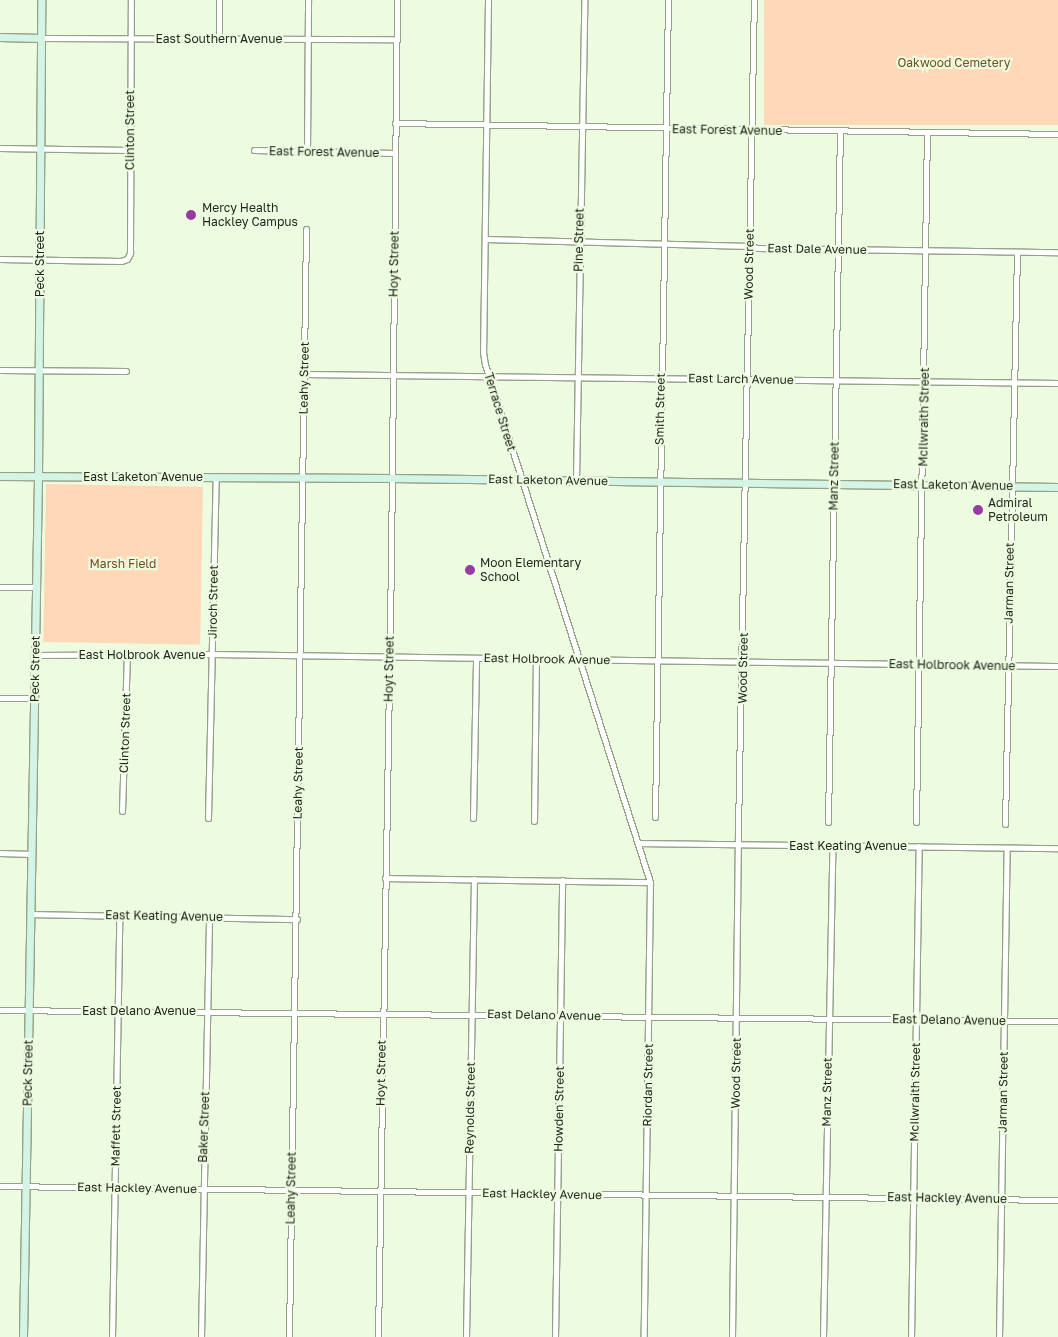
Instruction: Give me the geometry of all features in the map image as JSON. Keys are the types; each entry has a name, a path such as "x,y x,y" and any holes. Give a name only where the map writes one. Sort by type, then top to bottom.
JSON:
{"street":[{"name":"Peck Street","path":"23,1337 36,655 41,0"},
{"name":"Clinton Street","path":"40,260 121,261 127,260 130,253 131,0"},
{"path":"219,0 219,39"},
{"path":"306,151 308,0"},
{"name":"Hoyt Street","path":"378,1337 397,0"},
{"name":"Terrace Street","path":"488,0 483,352 488,376 636,834"},
{"name":"Pine Street","path":"576,480 584,0"},
{"name":"Smith Street","path":"655,817 668,0"},
{"name":"Wood Street","path":"732,1337 738,845 743,662 754,0"},
{"path":"0,37 41,38"},
{"name":"East Southern Avenue","path":"41,38 396,39"},
{"name":"East Forest Avenue","path":"395,123 1058,134"},
{"name":"Manz Street","path":"828,822 840,131"},
{"name":"McIlwraith Street","path":"916,822 928,132"},
{"path":"0,148 130,150"},
{"name":"East Forest Avenue","path":"254,150 395,153"},
{"name":"Leahy Street","path":"289,1337 297,919 306,229"},
{"name":"East Dale Avenue","path":"486,239 838,249 1017,253 1058,252"},
{"name":"Jarman Street","path":"1005,824 1017,253"},
{"path":"0,259 40,260"},
{"path":"0,370 126,371"},
{"name":"East Larch Avenue","path":"304,374 1058,383"},
{"name":"East Laketon Avenue","path":"0,476 390,478 1058,487"},
{"name":"Jiroch Street","path":"208,818 216,477"},
{"path":"0,587 36,587"},
{"name":"East Holbrook Avenue","path":"36,655 212,654 1058,666"},
{"name":"Clinton Street","path":"122,811 127,655"},
{"path":"473,818 476,658"},
{"path":"534,821 536,659"},
{"path":"0,698 34,698"},
{"name":"Riordan Street","path":"636,834 650,882 644,1337"},
{"name":"East Keating Avenue","path":"638,843 832,847 1058,848"},
{"name":"McIlwraith Street","path":"911,1337 919,846"},
{"name":"Manz Street","path":"823,1337 832,847"},
{"name":"Jarman Street","path":"999,1337 1007,848"},
{"path":"0,854 32,854"},
{"path":"385,878 650,882"},
{"name":"Reynolds Street","path":"466,1337 474,879"},
{"name":"Howden Street","path":"555,1337 562,880"},
{"name":"East Keating Avenue","path":"31,914 297,919"},
{"name":"Maffett Street","path":"112,1337 119,1012 119,916"},
{"name":"Baker Street","path":"201,1337 202,1189 209,917"},
{"name":"East Delano Avenue","path":"0,1010 1058,1021"},
{"name":"East Hackley Avenue","path":"0,1186 1058,1200"}],"green space":[{"name":"Oakwood Cemetery","path":"764,0 1058,0 1058,125 764,125"},
{"name":"Marsh Field","path":"46,484 203,487 200,645 43,642"}],"place":[{"name":"Mercy Health Hackley Campus","path":"191,215"},
{"name":"Admiral Petroleum","path":"978,510"},
{"name":"Moon Elementary School","path":"470,570"}]}
